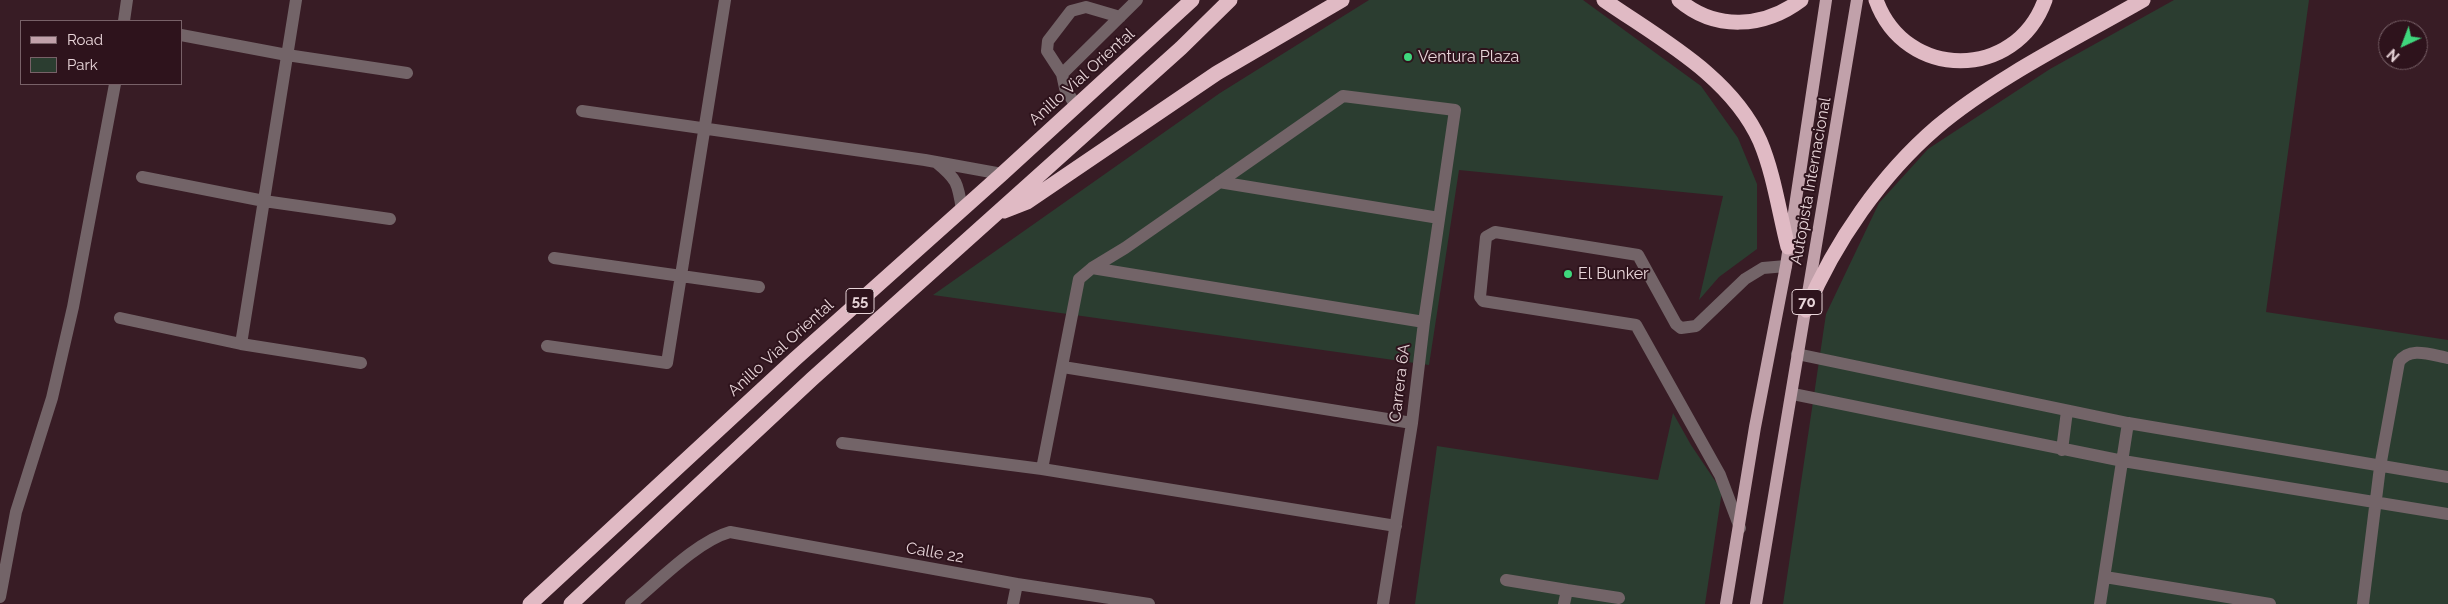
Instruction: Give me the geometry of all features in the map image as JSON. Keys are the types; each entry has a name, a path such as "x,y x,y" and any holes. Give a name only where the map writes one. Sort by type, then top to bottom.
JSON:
{"highway":[{"name":"Anillo Vial Oriental","path":"530,604 795,359 1002,174 1192,0"},
{"name":"55","path":"571,604 805,386 1181,48 1230,0"},
{"path":"993,216 1027,202 1218,73 1342,0"},
{"path":"1604,0 1690,60 1712,78 1741,108 1760,141 1788,247"},
{"path":"1679,0 1696,12 1709,18 1736,23 1764,20 1801,0"},
{"path":"1876,0 1886,21 1906,42 1932,56 1961,61 1989,57 2015,43 2035,22 2045,0"},
{"path":"1806,310 1818,281 1852,225 1890,175 1922,140 1970,102 2143,0"}],"main road":[{"name":"Autopista Internacional","path":"1726,604 1755,428 1786,266 1826,0"},
{"name":"Autopista Internacional","path":"1756,604 1793,394 1797,354 1806,310 1857,0"}],"street":[{"path":"124,20 128,0"},
{"path":"241,344 296,0"},
{"path":"547,346 667,363 682,277 703,128 725,0"},
{"path":"1062,74 1137,0"},
{"path":"1076,106 1065,88 1062,74 1047,51 1048,41 1071,11 1086,7 1120,17"},
{"path":"182,35 287,55 407,73"},
{"path":"0,597 16,512 52,398 73,307 116,85"},
{"name":"Carrera 6A","path":"1219,182 1343,96 1455,110 1424,322 1412,422 1383,604"},
{"path":"582,112 936,162 1002,174"},
{"path":"936,162 956,182 962,210"},
{"path":"142,178 264,201 390,219"},
{"path":"1042,469 1079,279 1092,268 1125,248 1219,182 1439,218"},
{"path":"1740,528 1720,474 1636,325 1483,301 1480,297 1486,237 1495,232 1638,254 1676,324 1681,328 1696,326 1745,279 1763,268 1786,266"},
{"path":"554,258 759,287"},
{"path":"1092,268 1424,322"},
{"path":"120,318 241,344 361,363"},
{"path":"2363,604 2377,504 2380,467 2399,362 2403,356 2411,352 2448,358"},
{"path":"1797,354 2128,423 2448,477"},
{"path":"1063,367 1412,422"},
{"path":"1793,394 2062,450 2377,504 2448,514"},
{"path":"2062,450 2067,411"},
{"path":"2100,604 2128,423"},
{"path":"842,443 1042,469 1396,526"},
{"name":"Calle 22","path":"631,604 716,536 730,532 1017,584 1149,604"},
{"path":"2105,577 2270,604"},
{"path":"1506,580 1619,598"},
{"path":"1013,604 1017,584"},
{"path":"1564,604 1567,590"}],"green space":[{"path":"1369,0 1583,0 1701,86 1738,138 1757,184 1757,249 1719,277 1699,300 1723,196 1459,170 1429,365 933,295 1220,93"},
{"path":"2174,0 2309,0 2266,312 2448,340 2448,604 1783,604 1826,314 1879,203 1928,149 2050,69"},
{"path":"1673,413 1691,445 1722,491 1705,604 1415,604 1437,446 1658,480"}],"place":[{"name":"Ventura Plaza","path":"1408,57"},
{"name":"El Bunker","path":"1568,274"}]}
